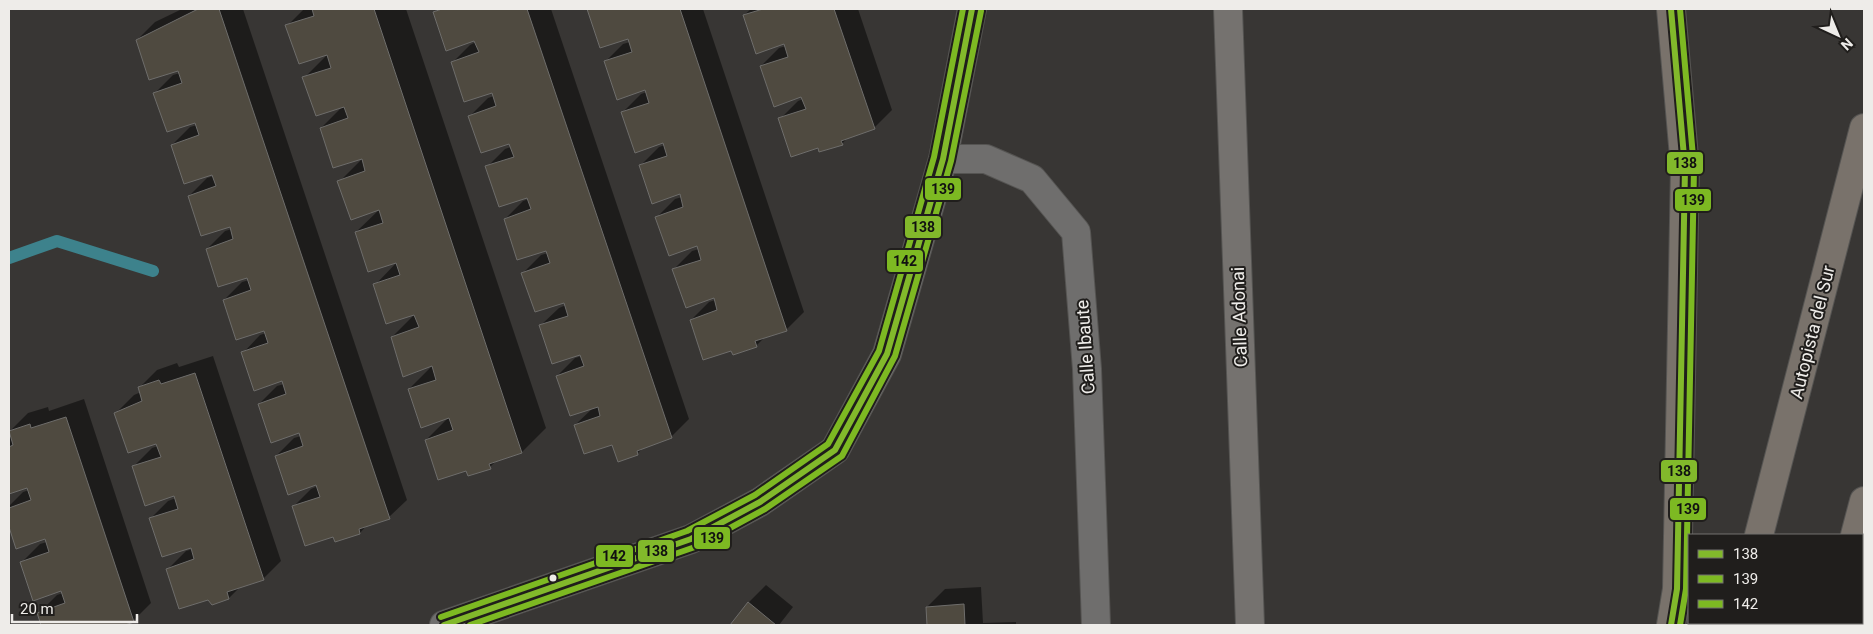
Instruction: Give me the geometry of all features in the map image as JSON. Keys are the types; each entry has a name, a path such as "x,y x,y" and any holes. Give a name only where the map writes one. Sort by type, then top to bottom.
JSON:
{"highway":[{"path":"1671,9 1685,168 1676,588 1671,625"},
{"name":"Autopista del Sur","path":"1759,534 1864,128"},
{"path":"1855,534 1864,501"}],"street":[{"path":"450,624 691,539 760,502 835,450 887,354 943,159 972,9"},
{"name":"Calle Adonai","path":"1228,9 1250,625"},
{"name":"Calle Ibaute","path":"943,159 986,159 1032,179 1076,232 1087,369 1096,625"}],"building":[{"path":"198,9 219,9 390,519 359,529 360,534 335,542 333,537 305,546 292,506 320,497 316,485 288,495 275,456 303,446 299,433 271,443 258,404 286,394 282,381 254,391 241,352 268,343 264,331 236,340 223,300 251,290 247,278 218,287 206,249 233,239 230,227 201,236 188,196 216,186 212,175 184,184 171,145 199,135 195,123 167,132 153,93 182,83 178,71 149,80 136,40"},
{"path":"312,9 374,9 522,453 489,464 491,469 468,476 466,471 438,480 425,440 453,430 449,418 421,428 408,389 436,380 432,366 403,377 391,337 419,327 414,315 386,324 373,284 400,275 396,263 368,272 355,232 383,223 379,210 351,220 337,181 365,171 362,159 333,168 320,128 348,118 344,107 316,116 302,77 331,68 327,55 299,64 285,25 314,16"},
{"path":"442,9 527,9 672,438 637,451 638,455 618,462 612,445 584,454 574,425 600,416 598,407 570,416 556,376 584,366 580,355 552,364 539,325 568,316 564,303 535,312 521,273 550,263 546,251 517,260 504,219 531,209 527,198 499,207 485,166 514,157 509,144 481,153 468,116 496,106 492,93 464,102 451,62 479,52 474,41 446,51 433,12"},
{"path":"587,9 680,9 787,331 755,341 757,347 733,355 731,351 703,360 690,320 717,310 714,298 686,308 672,269 701,260 697,246 669,256 655,217 683,207 680,194 652,204 639,165 667,156 663,143 635,153 621,112 649,103 645,90 617,100 604,61 632,52 628,39 600,48"},
{"path":"763,9 834,9 875,129 841,141 843,145 819,152 818,148 791,157 778,118 806,109 801,97 774,107 760,66 788,57 784,44 756,54 743,15"},
{"path":"195,373 264,580 227,592 229,599 212,605 208,600 179,609 166,569 194,559 191,548 162,557 149,518 178,509 174,496 145,506 132,466 161,457 156,444 128,453 114,413 142,401 138,387 159,380 161,384"},
{"path":"66,417 134,622 125,625 41,625 37,613 65,603 61,591 33,601 20,562 49,552 45,539 16,549 9,527 9,508 31,500 27,488 9,494 9,447 13,445 9,431 30,424 31,428"},
{"path":"748,602 776,625 730,625"},
{"path":"964,604 965,625 927,625 926,607"}],"waterway":[{"path":"9,258 57,241 153,271"}],"transit line":[{"name":"142","path":"441,617 687,531 755,495 828,444 879,351 934,157 963,9"},
{"name":"138","path":"444,625 691,539 760,502 835,450 887,354 943,159 972,9"},
{"name":"138","path":"1671,9 1685,168 1677,589 1671,625"},
{"name":"139","path":"1680,9 1694,168 1686,589 1680,625"},
{"name":"139","path":"470,625 695,547 765,509 842,456 895,356 951,161 981,11"}]}
